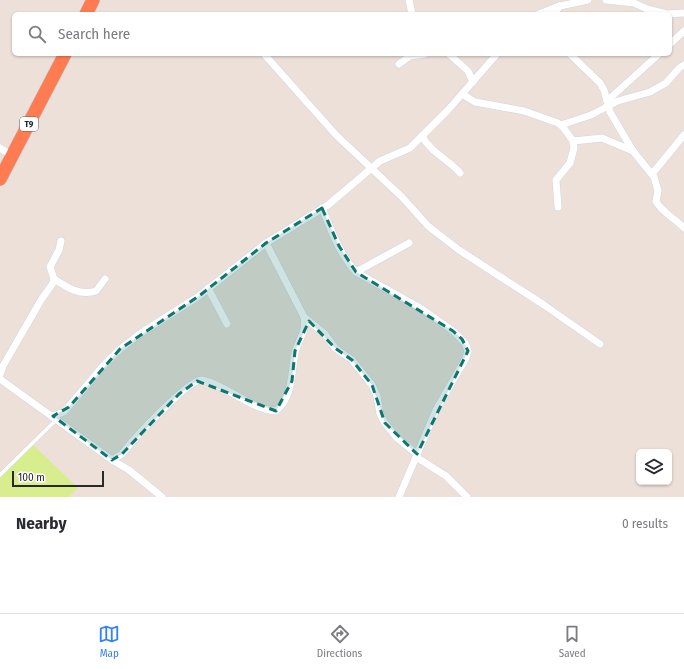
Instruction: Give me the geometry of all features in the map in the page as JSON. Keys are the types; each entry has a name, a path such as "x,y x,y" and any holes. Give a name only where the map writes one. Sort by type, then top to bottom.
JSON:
{"highway":[{"path":"87,12 93,0"},
{"name":"T9","path":"0,179 64,56"}],"street":[{"path":"409,0 412,12"},
{"path":"556,12 566,0"},
{"path":"544,12 560,6 588,0"},
{"path":"606,0 634,3 647,9 659,12"},
{"path":"672,13 684,12"},
{"path":"672,42 684,32"},
{"path":"266,56 336,135 402,197 428,226 459,250 544,305 600,344"},
{"path":"399,64 410,56"},
{"path":"451,56 468,72 473,82"},
{"path":"55,418 69,407 120,349 140,333 173,314 266,243 322,208 388,156 410,148 462,94 495,56"},
{"path":"572,56 600,83 606,94 610,112 633,151 652,174 658,191 656,202 661,210 671,214 684,228"},
{"path":"561,125 591,115 607,103 657,56"},
{"path":"607,103 650,92 665,84 684,64"},
{"path":"462,94 475,102 524,111 561,125 573,141 574,148 570,163 556,180 558,207"},
{"path":"652,174 684,135"},
{"path":"422,136 426,144 449,161 460,173"},
{"path":"573,141 602,138 633,151"},
{"path":"0,148 12,156"},
{"path":"322,208 349,265 356,272 422,309 453,331 465,343 468,351 466,358 440,403 399,497"},
{"path":"0,375 8,356 54,279 51,264 59,250 61,241"},
{"path":"266,243 304,317 325,334 335,348 352,360 372,385 377,396 380,414 385,423 397,438 416,456 446,476 467,497"},
{"path":"356,272 409,243"},
{"path":"54,279 70,289 85,293 96,291 105,279"},
{"path":"208,288 227,324"},
{"path":"112,460 122,454 179,394 197,381 202,380 210,383 248,402 276,411 286,398 292,381 295,351 304,332 304,317"},
{"path":"0,379 112,460 129,470 162,497"}],"lane":[{"path":"0,475 55,418"}],"highlighted area":[{"path":"322,208 339,246 356,272 453,331 462,339 468,351 417,454 385,423 372,385 352,360 335,348 309,321 295,351 292,381 276,411 197,381 179,394 122,454 112,460 53,416 69,407 120,349 199,296 266,243"}],"green space":[{"path":"32,444 78,488 69,497 0,497 0,478"}]}
